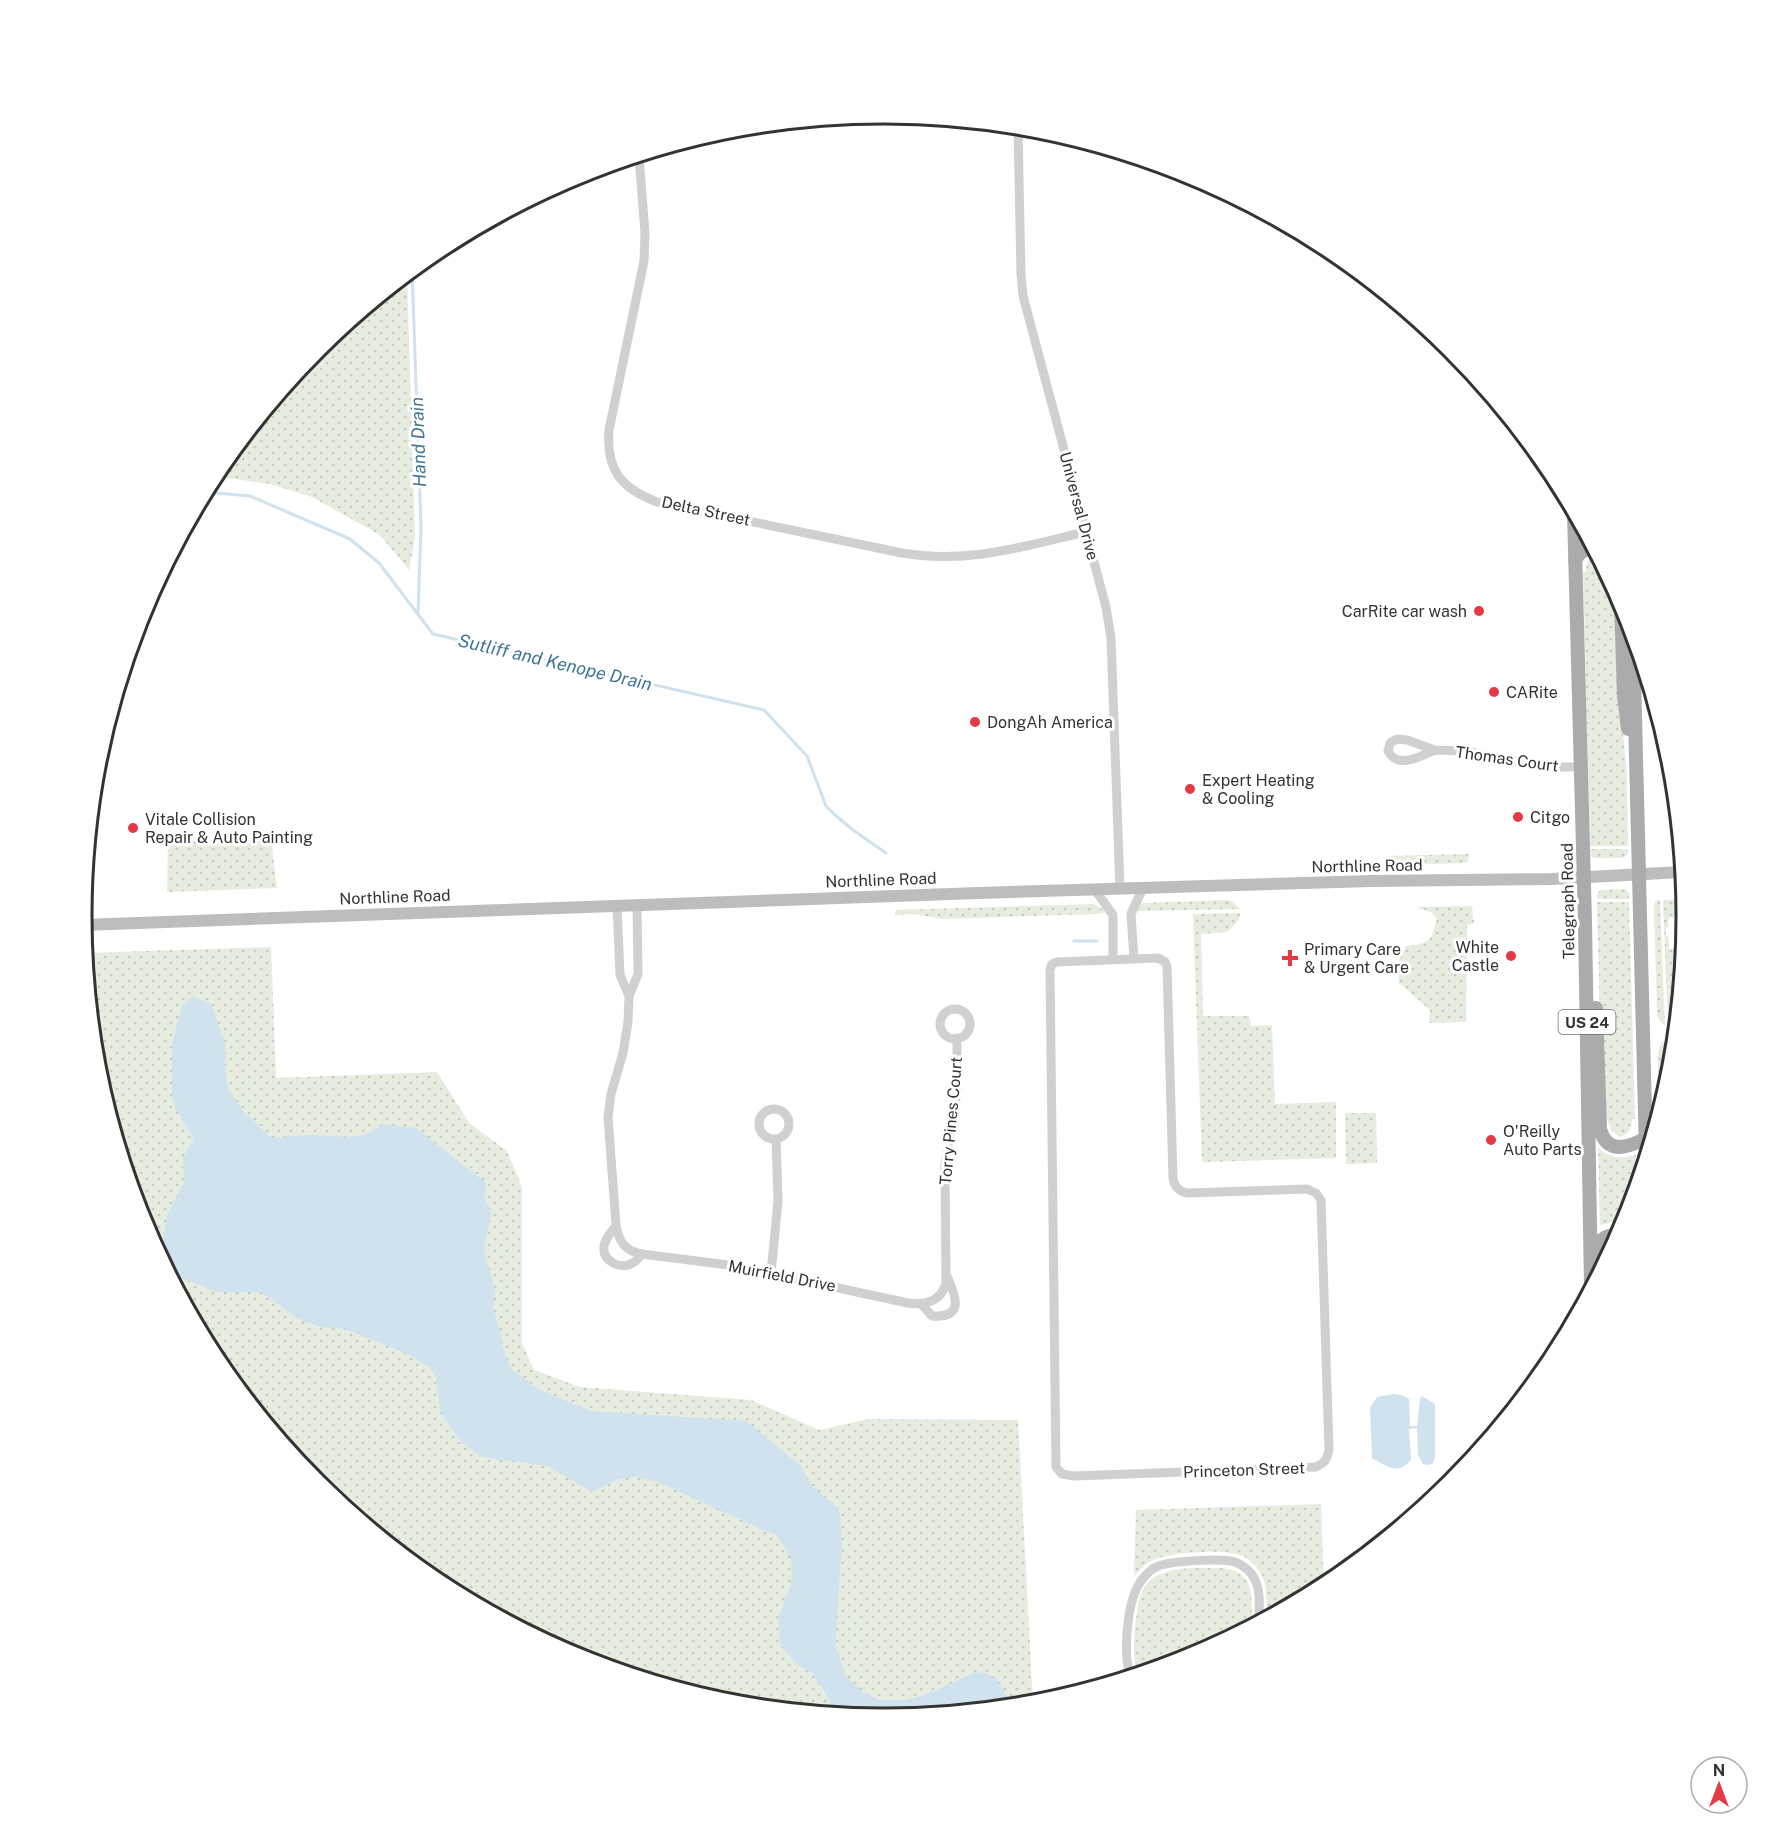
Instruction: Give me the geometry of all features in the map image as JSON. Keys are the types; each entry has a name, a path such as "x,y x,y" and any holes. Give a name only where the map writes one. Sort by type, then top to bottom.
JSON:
{"main road":[{"name":"Telegraph Road","path":"1574,531 1585,914 1591,1273"},
{"path":"1575,560 1585,550"},
{"path":"1622,632 1628,737 1636,750"},
{"path":"1636,671 1646,1131"},
{"name":"Northline Road","path":"92,925 637,904 1584,877 1674,872"},
{"path":"1585,914 1594,943 1600,1129 1606,1142 1615,1146 1633,1145 1643,1139"},
{"path":"1590,1254 1601,1239 1608,1235"}],"street":[{"name":"Universal Drive","path":"1018,137 1023,296 1106,607 1111,638 1114,668 1120,889"},
{"name":"Delta Street","path":"640,164 645,233 644,261 608,443 615,472 630,489 657,502 902,553 933,557 988,554 1085,532"},
{"name":"Thomas Court","path":"1435,750 1465,751 1544,767 1580,767"},
{"path":"1134,959 1131,914 1143,888"},
{"path":"1095,890 1113,915 1113,959"},
{"path":"616,1226 608,1117 611,1094 623,1053 629,996 639,974 637,904"},
{"path":"617,906 620,975 629,996"},
{"name":"Princeton Street","path":"1158,958 1167,966 1173,1178 1177,1188 1187,1193 1307,1189 1316,1193 1321,1200 1329,1450 1328,1458 1316,1467 1074,1476 1062,1474 1056,1467 1050,970 1052,964 1057,962 1113,959 1158,958"},
{"name":"Torry Pines Court","path":"947,1276 945,1166 957,1092 957,1038"},
{"path":"771,1273 778,1200 776,1139"},
{"name":"Muirfield Drive","path":"616,1226 624,1246 628,1250 642,1254 736,1266 921,1304 932,1316 942,1317 950,1314 955,1308 956,1296 947,1276"},
{"name":"Muirfield Drive","path":"616,1226 604,1244 604,1253 607,1258 614,1264 622,1266 633,1263 642,1254"},
{"path":"921,1304 935,1300 942,1293 947,1276"},
{"path":"1129,1669 1126,1652 1136,1588 1143,1577 1159,1566 1171,1563 1221,1561 1240,1564 1251,1573 1255,1580 1258,1589 1259,1613"}],"shaded area":[{"path":"407,284 415,538 409,570 380,535 312,497 270,484 224,477 255,434 323,356"},
{"path":"1589,559 1618,620 1620,701 1627,774 1628,846 1590,846 1583,572 1586,572"},
{"path":"271,840 277,888 167,892 168,841"},
{"path":"1590,849 1628,849 1628,854 1623,858 1594,858 1591,856"},
{"path":"1469,854 1467,863 1391,865 1386,856"},
{"path":"1625,889 1629,893 1629,899 1597,899 1598,892 1601,890"},
{"path":"1675,899 1676,918 1669,918 1666,928 1669,949 1675,949 1668,1026 1663,900"},
{"path":"1226,900 1233,902 1240,909 1135,911 1144,903"},
{"path":"1660,900 1665,1026 1657,1015 1654,907 1655,901"},
{"path":"1597,902 1629,902 1635,1119 1632,1119 1629,1131 1620,1137 1612,1131 1602,1109"},
{"path":"1094,904 1107,912 942,919 915,914 894,915 896,910"},
{"path":"1472,906 1475,923 1467,925 1466,1022 1429,1023 1430,1010 1399,983 1398,963 1406,946 1428,940 1437,918 1431,912 1416,907"},
{"path":"1240,913 1239,920 1227,932 1201,934 1203,1016 1249,1016 1251,1026 1272,1025 1275,1104 1336,1102 1336,1158 1202,1162 1193,914"},
{"path":"271,947 276,1078 437,1072 469,1123 507,1151 522,1187 522,1343 534,1370 580,1387 751,1400 819,1430 869,1419 1018,1420 1032,1694 987,1702 935,1707 832,1707 780,1702 679,1682 580,1648 533,1627 443,1575 401,1545 323,1477 255,1399 225,1357 173,1267 152,1220 118,1121 98,1020 93,953"},
{"path":"1665,1041 1658,1078 1658,1051"},
{"path":"1345,1113 1376,1113 1377,1163 1346,1164"},
{"path":"1598,1147 1616,1157 1636,1155 1633,1171 1614,1222 1600,1225"},
{"path":"1321,1504 1324,1575 1267,1609 1266,1591 1261,1573 1243,1556 1235,1554 1211,1552 1170,1555 1151,1561 1134,1576 1136,1510"},
{"path":"1189,1568 1223,1568 1242,1575 1250,1588 1252,1617 1187,1648 1135,1667 1134,1640 1142,1591 1157,1576"}],"water":[{"path":"193,996 211,1004 225,1043 226,1080 229,1090 243,1111 271,1138 309,1135 359,1136 375,1130 382,1124 416,1128 486,1183 485,1199 491,1212 484,1251 495,1290 493,1309 503,1349 511,1369 540,1390 591,1411 746,1421 801,1466 811,1486 835,1505 840,1514 842,1544 835,1645 845,1675 864,1693 879,1700 907,1700 927,1694 971,1674 982,1672 997,1679 1008,1698 935,1707 833,1707 812,1673 797,1665 780,1644 778,1619 790,1587 792,1573 791,1558 776,1534 656,1481 636,1477 619,1479 592,1492 548,1466 482,1457 462,1443 440,1412 436,1377 429,1367 410,1355 346,1329 321,1327 300,1320 261,1292 216,1292 180,1277 162,1243 167,1216 184,1182 183,1158 194,1139 176,1109 172,1095 172,1043 182,1006"},
{"path":"1393,1394 1409,1399 1410,1426 1417,1426 1422,1396 1435,1404 1433,1463 1423,1464 1418,1455 1417,1428 1409,1429 1411,1460 1406,1465 1397,1469 1392,1468 1372,1458 1370,1408 1377,1397"}],"waterway":[{"name":"Hand Drain","path":"412,280 421,527 418,613"},
{"name":"Sutliff and Kenope Drain","path":"215,493 250,496 350,539 379,563 433,634 764,710 807,756 826,806 853,830 886,853"},
{"name":"Sutliff and Kenope Drain","path":"1074,941 1097,941"}],"place":[{"name":"CarRite car wash","path":"1479,611"},
{"name":"CARite","path":"1494,692"},
{"name":"DongAh America","path":"975,722"},
{"name":"Expert Heating & Cooling","path":"1190,789"},
{"name":"Citgo","path":"1518,817"},
{"name":"Vitale Collision Repair & Auto Painting","path":"133,828"},
{"name":"White Castle","path":"1511,956"},
{"name":"Primary Care & Urgent Care","path":"1290,958"},
{"name":"O'Reilly Auto Parts","path":"1491,1140"}]}
